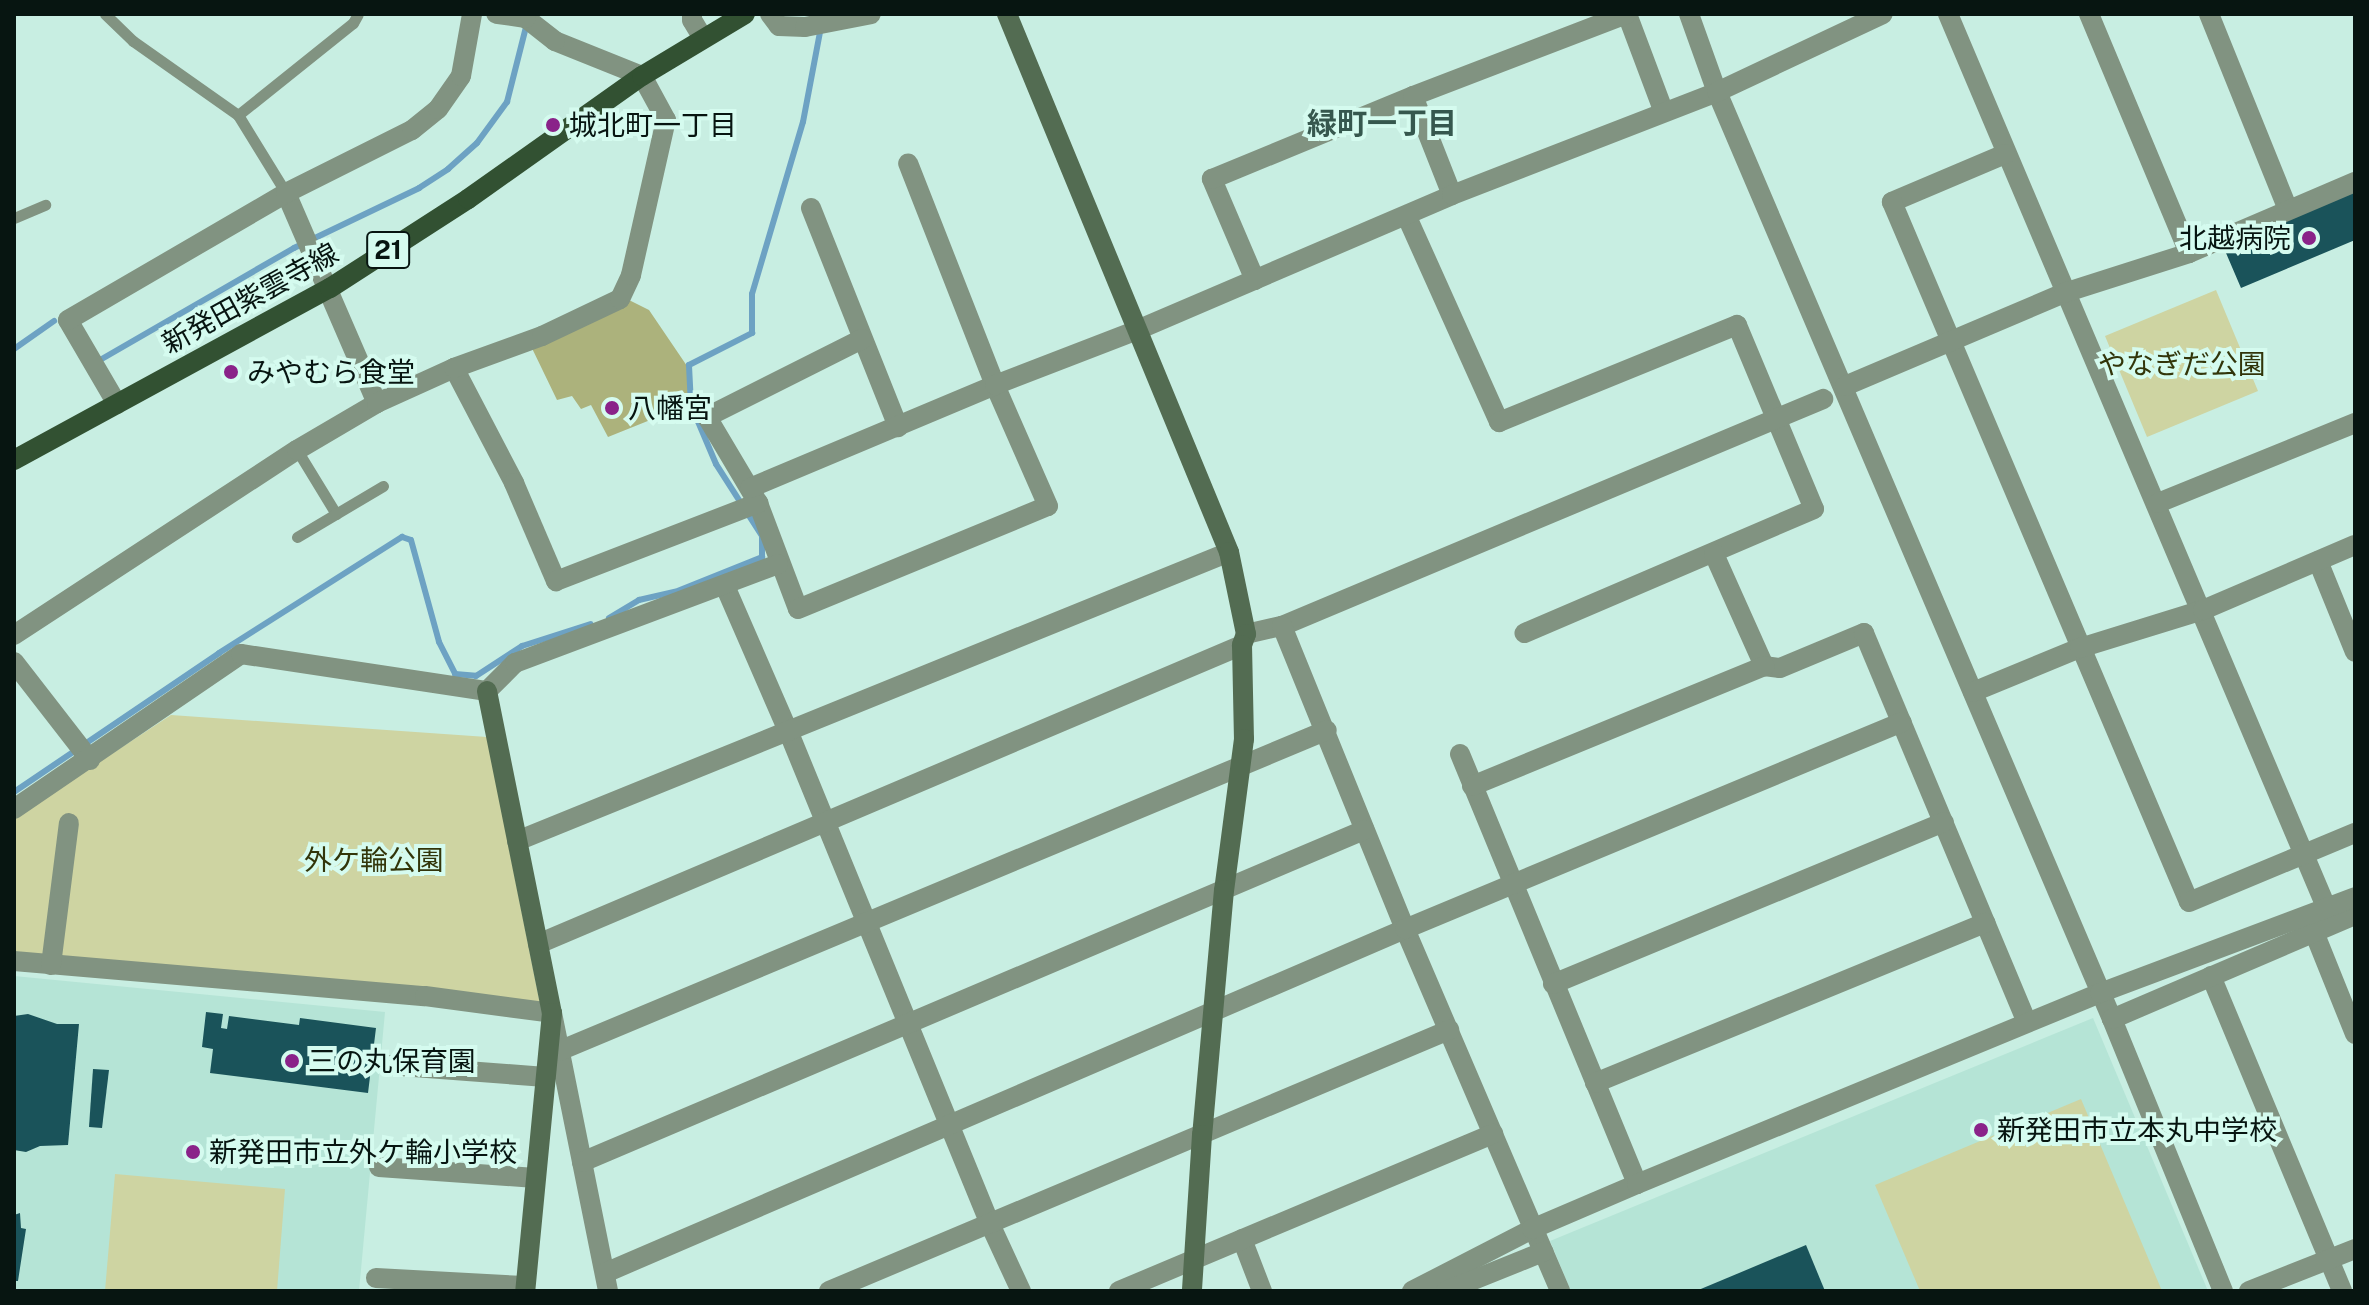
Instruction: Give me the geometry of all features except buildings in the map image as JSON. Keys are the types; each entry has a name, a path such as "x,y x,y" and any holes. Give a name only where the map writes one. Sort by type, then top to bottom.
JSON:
{"main road":[{"name":"新発田紫雲寺線","path":"14,460 330,288 468,199 642,76 745,14"}],"street":[{"path":"117,404 68,320 286,193 412,130 438,109 461,76 472,14"},
{"path":"14,635 297,450 377,403 454,368 542,336 620,299 631,275 666,120 642,76 555,41 526,18 496,14"},
{"path":"692,14 692,20 703,38"},
{"path":"770,14 779,26 805,27 871,14"},
{"path":"1007,14 1135,331 1229,552 1244,639 1244,739 1224,890 1202,1135 1192,1291"},
{"path":"1255,280 1212,179 1413,96 1627,14 1663,110"},
{"path":"1689,14 1717,92 1845,386 2112,1019 2223,1291"},
{"path":"1948,14 2064,293 2158,503 2327,909"},
{"path":"2089,14 2189,253"},
{"path":"2209,14 2288,210"},
{"path":"454,368 514,483 556,581 995,385 1135,331 1407,217 1452,195 1663,110 1717,92 1871,16"},
{"path":"1413,96 1452,195"},
{"path":"2005,154 1892,202 2189,902 2355,833"},
{"path":"862,339 707,417 754,495 778,564 798,609 1048,506 995,385 908,163"},
{"path":"1845,386 2064,293 2189,253 2355,182"},
{"path":"286,193 330,288 377,403"},
{"path":"811,208 898,427"},
{"path":"1407,217 1499,422 1737,325 1814,509 1524,633"},
{"path":"538,944 1244,639 1282,626 1823,399"},
{"path":"2158,503 2355,423"},
{"path":"1973,692 2080,648 2203,610 2355,545"},
{"path":"517,841 1229,552"},
{"path":"1714,554 1764,666"},
{"path":"2318,561 2355,652"},
{"path":"487,691 515,663 778,564"},
{"path":"725,586 789,733 990,1224 1021,1291"},
{"path":"1282,626 1327,730 1405,929 1560,1291"},
{"path":"1472,786 1764,666 1780,668 1864,633 2027,1022"},
{"path":"14,809 241,654 487,691"},
{"path":"14,662 90,760"},
{"path":"487,691 606,1282 949,1125 1215,1010 1902,722"},
{"path":"559,1051 1327,730"},
{"path":"1460,754 1637,1184"},
{"path":"1553,984 1944,822"},
{"path":"51,965 69,823"},
{"path":"582,1162 1364,830"},
{"path":"1412,1291 1532,1229 1637,1184 2027,1022 2355,897"},
{"path":"2112,1019 2355,915"},
{"path":"1595,1083 1986,923"},
{"path":"2314,932 2355,1034"},
{"path":"14,961 425,996 552,1013"},
{"path":"2211,976 2342,1291"},
{"path":"376,1278 525,1288 552,1013"},
{"path":"829,1291 1449,1030"},
{"path":"387,1065 546,1077"},
{"path":"1119,1291 1493,1134"},
{"path":"379,1167 536,1178"},
{"path":"1242,1239 1262,1291"},
{"path":"2249,1291 2355,1249"},
{"path":"1446,1291 1543,1252"}],"lane":[{"path":"105,14 133,41 238,115 286,193"},
{"path":"238,115 353,23 358,14"},
{"path":"14,218 45,205"},
{"path":"297,450 336,514"},
{"path":"297,537 383,486"}],"shaded area":[{"path":"627,299 649,310 687,366 690,404 608,437 591,405 581,409 572,396 557,400 528,340"},
{"name":"新発田市立外ケ輪小学校","path":"14,976 385,1012 359,1291 14,1291"},
{"name":"新発田市立本丸中学校","path":"2093,1018 2208,1291 1571,1291 1550,1241"}],"green space":[{"name":"やなぎだ公園","path":"2216,290 2258,391 2147,437 2105,336"},
{"name":"外ケ輪公園","path":"171,715 487,737 541,1009 14,952 14,818"},
{"path":"2081,1099 2162,1291 1920,1291 1875,1185"},
{"path":"115,1174 285,1189 277,1291 105,1291"}],"waterway":[{"path":"100,360 294,248 419,188 448,169 477,143 507,102 527,23"},
{"path":"609,618 639,600 675,592 762,557 762,536 716,464 691,405 689,365 752,333 752,294 803,122 821,27"},
{"path":"14,349 54,321"},
{"path":"14,792 219,653 402,537 411,540 439,642 455,674 476,676 522,646 591,624"}],"place":[{"name":"城北町一丁目","path":"553,125"},
{"name":"北越病院","path":"2309,238"},
{"name":"みやむら食堂","path":"231,372"},
{"name":"八幡宮","path":"612,408"},
{"name":"三の丸保育園","path":"292,1061"},
{"name":"新発田市立本丸中学校","path":"1981,1130"},
{"name":"新発田市立外ケ輪小学校","path":"193,1152"}],"district":[{"name":"緑町一丁目","path":"1382,123"}]}
